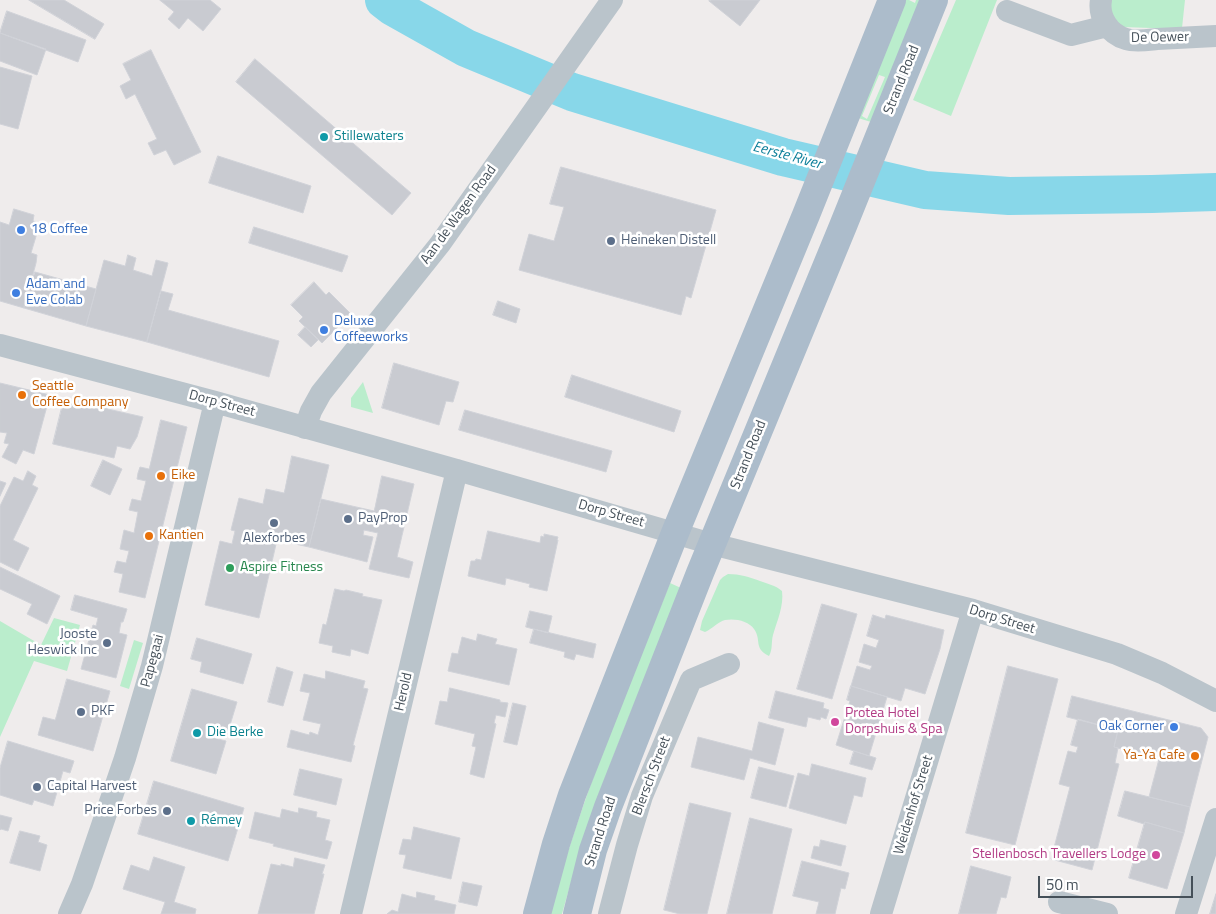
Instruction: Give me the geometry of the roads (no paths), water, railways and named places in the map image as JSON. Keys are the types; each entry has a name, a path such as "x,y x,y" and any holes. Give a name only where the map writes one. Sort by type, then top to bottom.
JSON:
{"main road":[{"path":"537,914 556,844 572,795 675,533 892,0"},
{"name":"Strand Road","path":"577,914 608,807 712,544 934,0"}],"street":[{"name":"Aan de Wagen Road","path":"305,428 321,393 436,250 612,0"},
{"path":"1007,11 1071,35 1107,26 1102,16 1101,0"},
{"name":"De Oewer","path":"1107,26 1115,34 1127,39 1216,36"},
{"name":"Dorp Street","path":"0,345 215,402 712,544 973,610 1117,654 1162,673 1216,701"},
{"name":"Papegaai","path":"69,914 82,884 125,758 152,666 215,402"},
{"name":"Herold","path":"351,914 457,470"},
{"name":"Weidenhof Street","path":"881,914 973,610"},
{"name":"Blersch Street","path":"609,914 642,796 691,680 729,664"},
{"path":"1186,914 1216,819"},
{"path":"1059,902 1107,914"}],"waterway":[{"name":"Eerste River","path":"384,0 466,48 572,92 783,157 925,190 1009,196 1216,192"}],"place":[{"name":"Stillewaters","path":"324,137"},
{"name":"18 Coffee","path":"21,230"},
{"name":"Heineken Distell","path":"611,241"},
{"name":"Adam and Eve Colab","path":"16,293"},
{"name":"Deluxe Coffeeworks","path":"324,330"},
{"name":"Seattle Coffee Company","path":"22,395"},
{"name":"Eike","path":"161,476"},
{"name":"PayProp","path":"348,519"},
{"name":"Alexforbes","path":"274,523"},
{"name":"Kantien","path":"149,536"},
{"name":"Aspire Fitness","path":"230,568"},
{"name":"Jooste Heswick Inc","path":"107,643"},
{"name":"PKF","path":"81,712"},
{"name":"Protea Hotel Dorpshuis & Spa","path":"835,722"},
{"name":"Oak Corner","path":"1174,727"},
{"name":"Die Berke","path":"197,733"},
{"name":"Ya-Ya Cafe","path":"1195,756"},
{"name":"Capital Harvest","path":"37,787"},
{"name":"Price Forbes","path":"167,811"},
{"name":"Rémey","path":"191,821"},
{"name":"Stellenbosch Travellers Lodge","path":"1156,855"}]}
